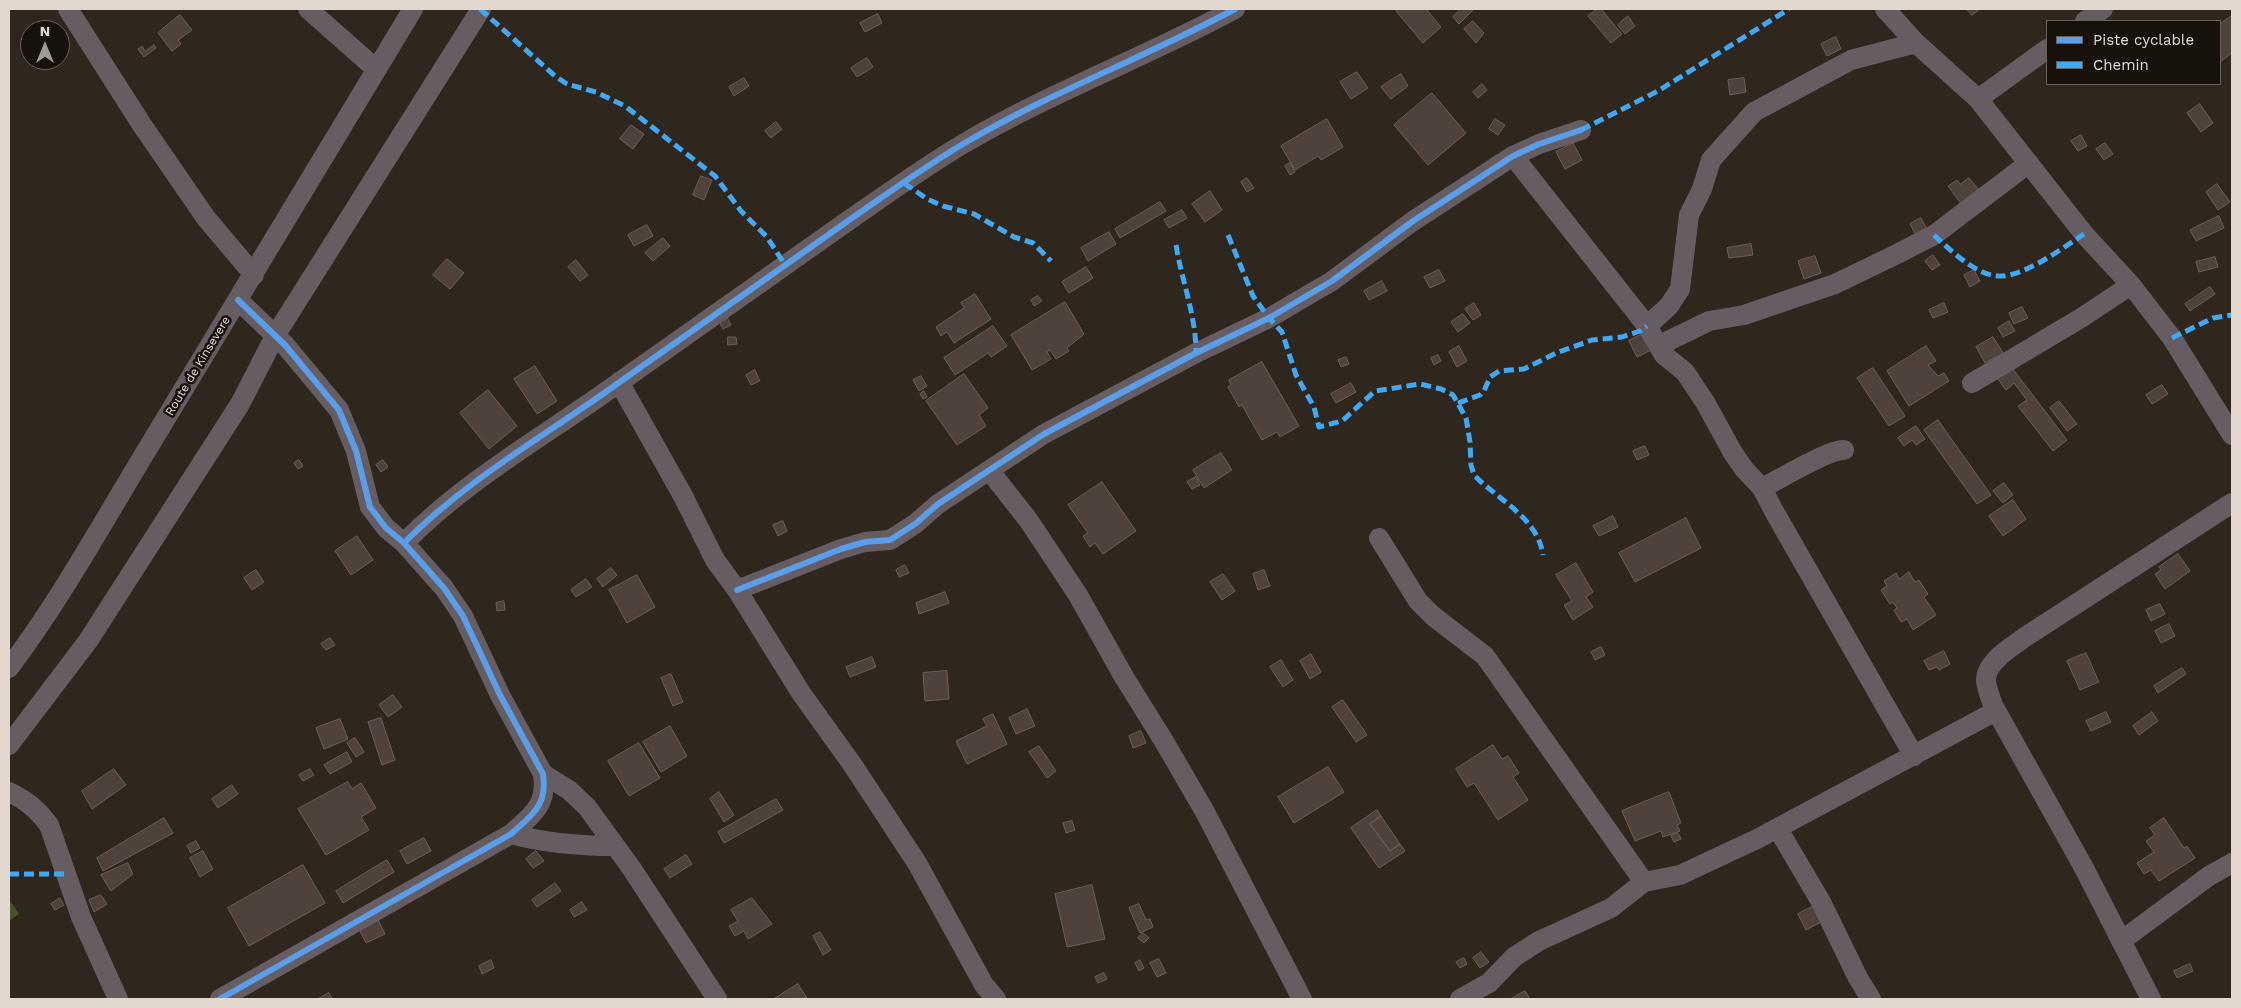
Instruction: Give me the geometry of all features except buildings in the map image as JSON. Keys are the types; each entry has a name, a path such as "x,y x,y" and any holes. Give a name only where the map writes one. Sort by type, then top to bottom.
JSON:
{"street":[{"path":"68,9 142,125 206,218 254,275"},
{"path":"308,9 376,69"},
{"name":"Route de Kinsevere","path":"9,668 41,622 254,275 413,9"},
{"path":"9,745 88,641 240,404 275,336 481,9"},
{"path":"404,543 425,521 480,478 692,329 960,146 1017,114 1146,55 1235,9"},
{"path":"1885,9 1916,43 1978,100 2084,234 2131,285 2172,338 2232,435"},
{"path":"2086,20 2103,9"},
{"path":"1647,326 1669,306 1680,289 1689,215 1702,189 1711,160 1754,112 1851,60 1916,43"},
{"path":"1978,100 2046,50"},
{"path":"737,590 841,549 865,542 890,540 915,524 938,504 1044,434 1196,352 1269,318 1332,281 1413,222 1512,156 1539,144 1581,130"},
{"path":"1512,156 1647,326 1660,345 1664,355 1685,372 1705,402 1733,453 1745,470 1762,488 1914,756"},
{"path":"1660,345 1709,321 1744,315 1835,284 1897,254 1934,235 2029,163"},
{"path":"1972,383 2082,318 2131,285"},
{"path":"220,999 511,834 533,814 542,802 545,788 543,774 500,695 463,616 444,588 404,543 386,528 370,507 356,451 339,410 322,387 275,336 238,300"},
{"path":"619,382 683,496 715,560 737,590 801,694 852,764 917,863 984,985 996,999"},
{"path":"1762,488 1825,456 1838,450 1844,450"},
{"path":"989,470 1029,521 1078,595 1124,677 1205,812 1302,999"},
{"path":"2151,999 2084,868 1996,711 1988,690 1986,675 2002,655 2086,596 2232,503"},
{"path":"1379,538 1418,600 1432,616 1485,656 1644,882"},
{"path":"1460,999 1489,983 1526,949 1611,908 1644,882 1680,875 1778,829 1996,711"},
{"path":"543,774 569,790 587,807 616,846 717,999"},
{"path":"9,792 25,800 39,812 49,825 78,910 118,999"},
{"path":"1778,829 1821,902 1858,978 1871,999"},
{"path":"511,834 554,843 616,846"},
{"path":"2121,941 2209,876 2232,863"}],"green space":[{"path":"9,899 19,914 9,921"}],"marked path":[{"path":"480,9 555,76 567,84 596,92 625,106 715,176 741,211 767,237 785,265"},
{"path":"1581,130 1658,91 1789,9"},
{"path":"904,183 927,199 943,206 974,214 1014,237 1033,243 1051,261"},
{"path":"1934,235 1972,267 1990,275 1998,276 2008,275 2031,267 2055,254 2084,234"},
{"path":"1228,235 1253,296 1282,332 1296,375 1314,407 1319,427 1342,421 1375,391 1420,384 1441,389 1453,395 1466,418 1471,465 1474,475 1525,520 1540,542 1543,555"},
{"path":"1176,245 1194,325 1196,353"},
{"path":"2172,338 2213,318 2232,315"},
{"path":"1458,403 1480,395 1484,391 1490,377 1499,371 1524,369 1556,353 1592,340 1622,337 1640,331 1647,326"},
{"path":"9,874 65,874"}],"cycle path":[{"path":"404,543 451,500 476,481 930,164 996,125 1235,9"},
{"path":"737,590 841,549 865,542 890,540 915,524 938,504 1044,434 1196,353 1269,318 1332,281 1413,221 1513,156 1539,144 1581,130"},
{"path":"220,999 511,834 537,808 541,802 544,785 543,774 500,695 463,616 444,588 404,543 386,528 370,507 356,451 339,410 285,345 238,300"}]}
